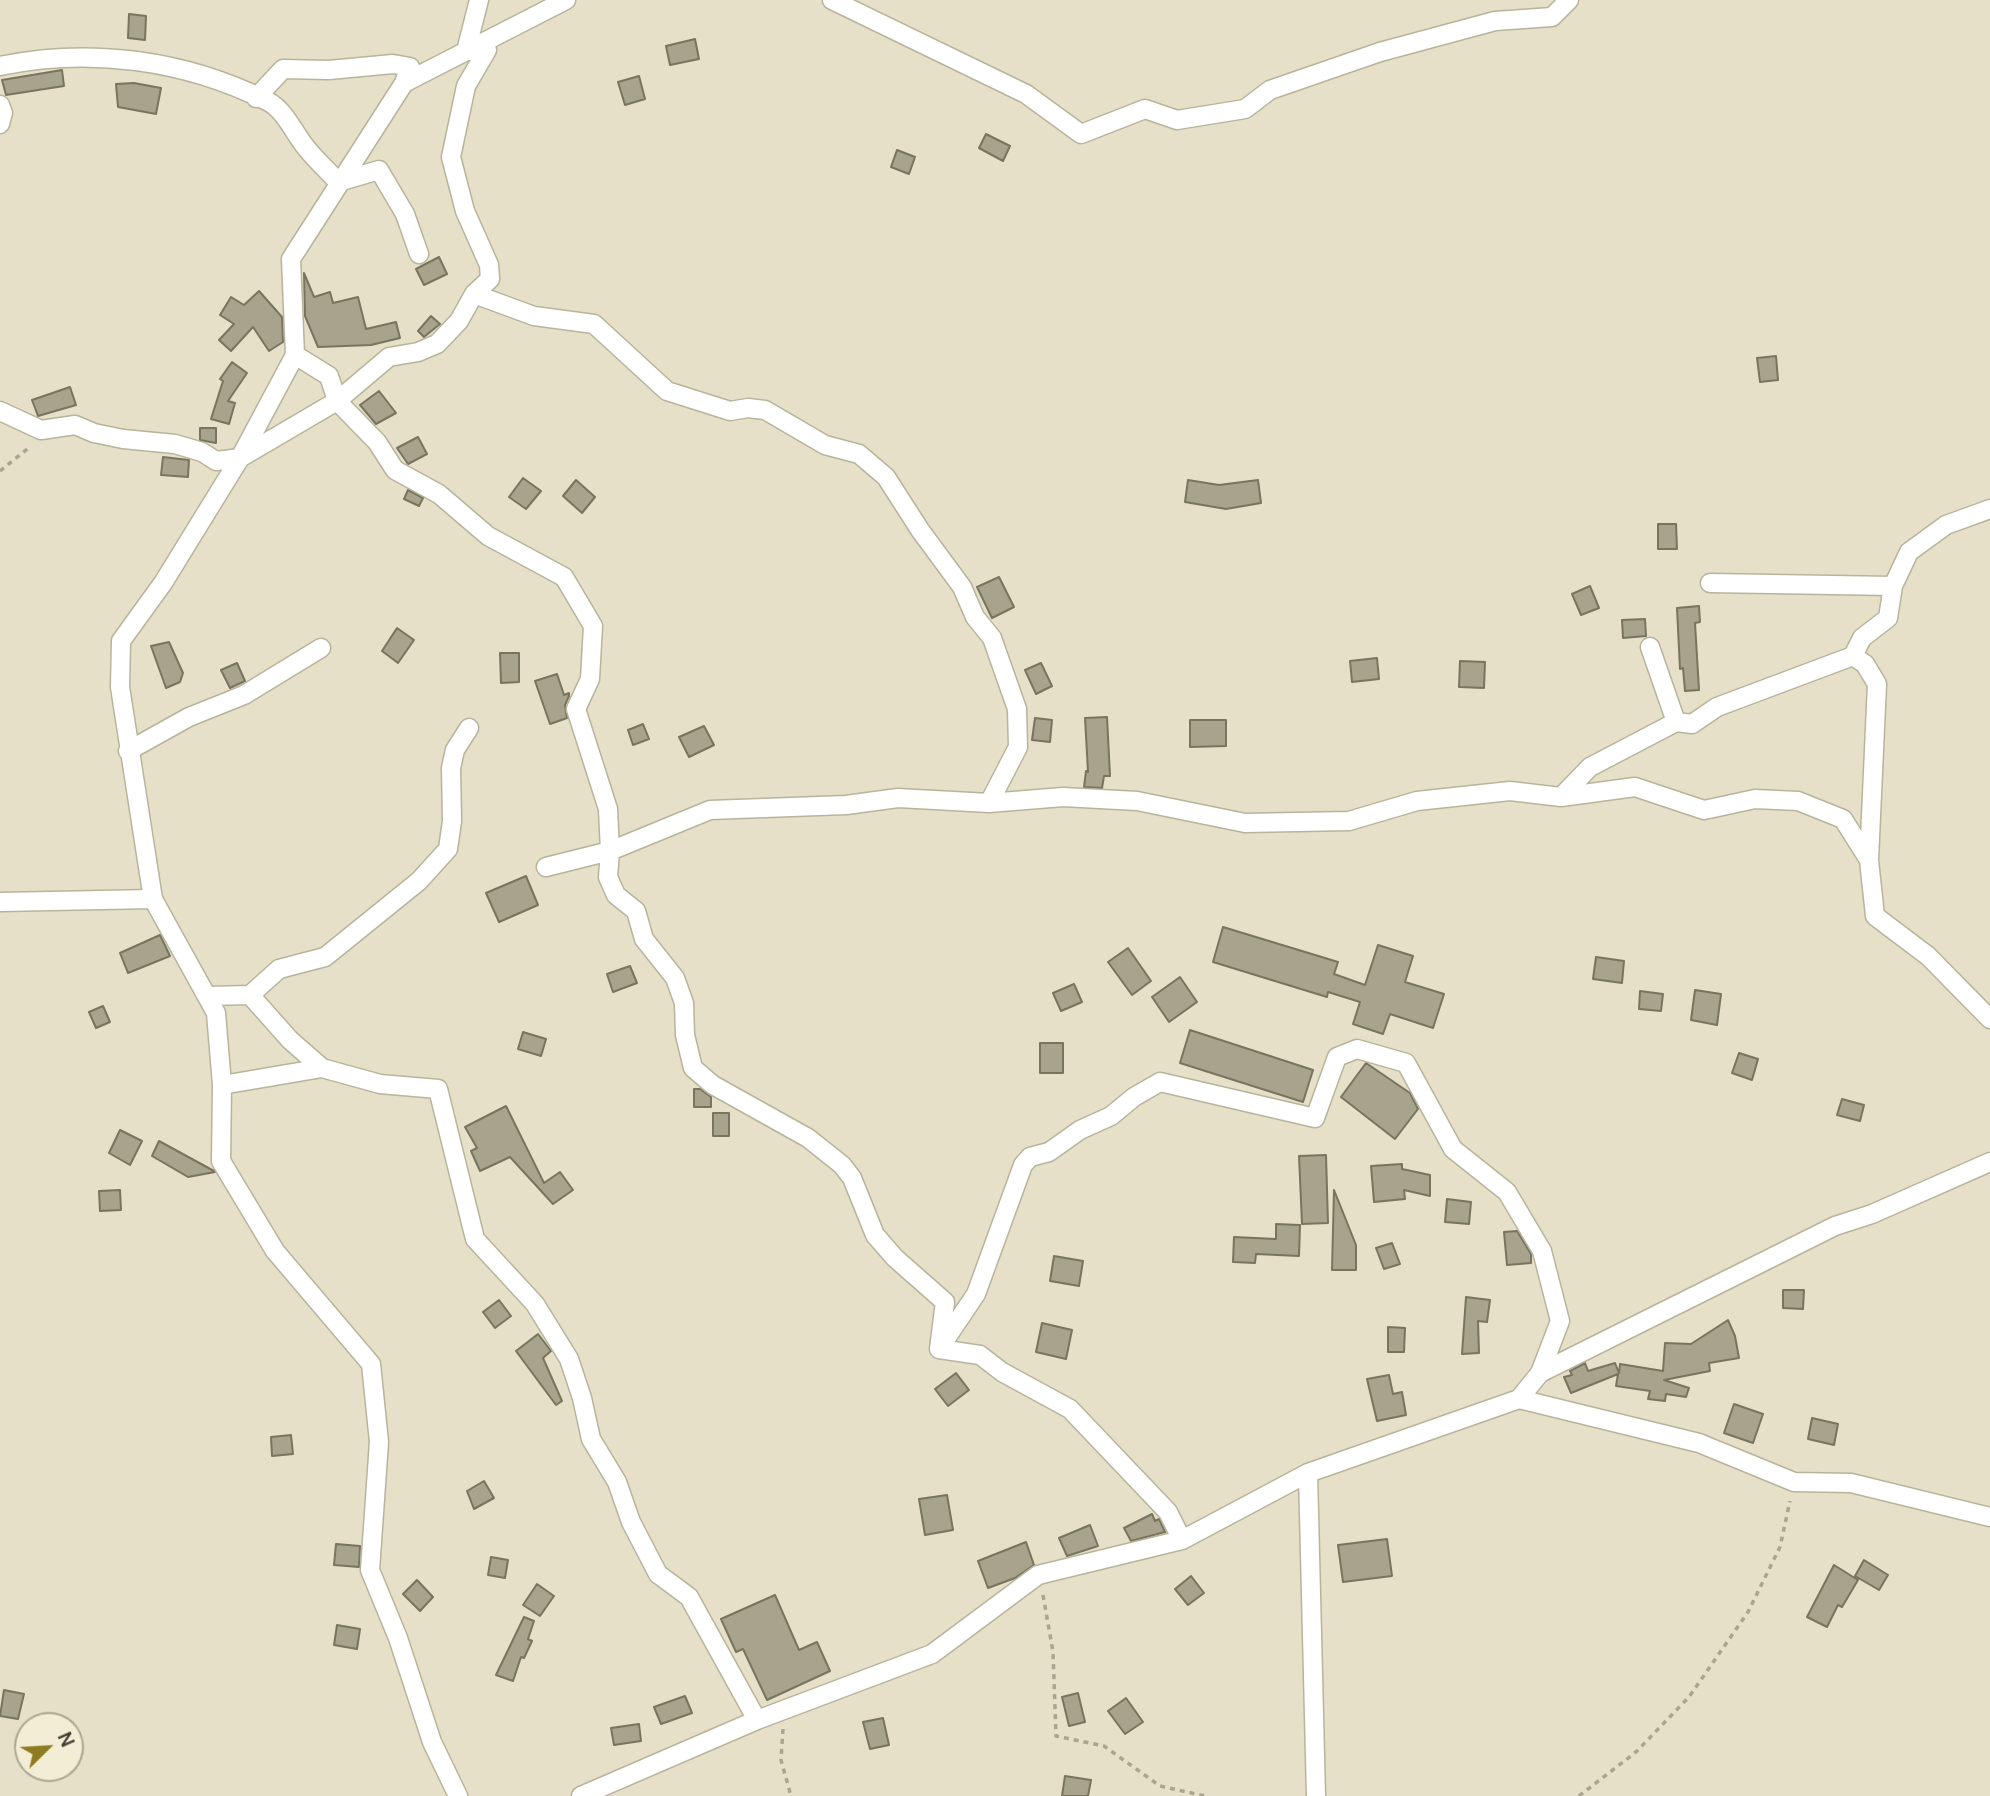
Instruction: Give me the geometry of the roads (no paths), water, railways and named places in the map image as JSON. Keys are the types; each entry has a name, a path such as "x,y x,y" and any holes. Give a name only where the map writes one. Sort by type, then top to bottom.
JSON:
{"street":[{"path":"466,51 479,0"},
{"path":"404,83 566,0"},
{"path":"832,0 1026,94 1081,134 1145,109 1177,120 1245,110 1270,90 1380,52 1495,21 1552,17 1569,0"},
{"path":"0,411 41,430 75,425 113,437 175,443 202,452 216,461 240,458 337,401 390,357 418,352 437,344 459,321 474,294 490,279 489,265 465,211 452,157 466,86 487,50 466,51"},
{"path":"0,66 39,57 101,56 173,68 216,79 256,98 269,101 338,182"},
{"path":"256,98 283,69 393,64 411,66 404,83 291,259 295,355 240,458 163,583 121,641 120,687 153,900 216,1013 222,1085 221,1161 275,1251 371,1364 379,1442 370,1570 398,1638 432,1742 458,1796"},
{"path":"0,105 3,113 0,124"},
{"path":"338,182 379,170 405,214 419,254"},
{"path":"474,294 534,316 594,324 667,391 730,411 765,410 781,422 805,430 825,445 859,454 886,477 920,530 962,587 975,617 992,638 1017,709 1018,747 989,803"},
{"path":"295,355 328,376 337,401 377,442 396,470 439,494 488,536 564,577 593,626 590,679 576,709 608,809 608,877 616,895 636,911 644,939 675,978 684,1003 685,1035 693,1068 713,1084 808,1138 842,1165 852,1178 874,1235 895,1258 945,1302 939,1349"},
{"path":"1561,797 1590,767 1676,722 1692,724 1717,707 1853,656 1863,638 1888,618 1893,586 1909,552 1946,525 1990,509"},
{"path":"1710,583 1893,586"},
{"path":"1650,647 1676,722"},
{"path":"128,751 189,717 244,695 321,648"},
{"path":"1853,656 1865,664 1877,684 1869,860 1875,916 1928,956 1990,1019"},
{"path":"250,995 279,969 325,957 419,881 448,849 452,821 451,768 455,750 470,728"},
{"path":"546,867 610,851 710,810 846,805 898,798 989,803 1063,797 1137,801 1245,823 1349,821 1417,801 1510,791 1561,797 1635,787 1704,810 1755,799 1798,801 1843,819 1869,860"},
{"path":"0,902 153,900"},
{"path":"207,996 235,993 250,995 290,1040 322,1068"},
{"path":"581,1796 757,1720 932,1654 1040,1576 1182,1540 1308,1473 1519,1399 1540,1373 1560,1321 1542,1251 1507,1192 1453,1149 1406,1063 1357,1049 1337,1057 1315,1118 1160,1082 1134,1097 1111,1116 1080,1130 1049,1152 1030,1157 1023,1165 975,1294 939,1349"},
{"path":"222,1085 322,1068 380,1084 438,1089 475,1239 535,1304 569,1359 582,1398 591,1439 617,1482 631,1522 658,1574 689,1597 757,1720"},
{"path":"1540,1373 1835,1226 1871,1214 1990,1162"},
{"path":"939,1349 980,1355 1002,1372 1070,1409 1168,1512 1182,1540"},
{"path":"1519,1399 1699,1443 1794,1482 1851,1483 1990,1517"},
{"path":"1308,1473 1316,1796"}]}
